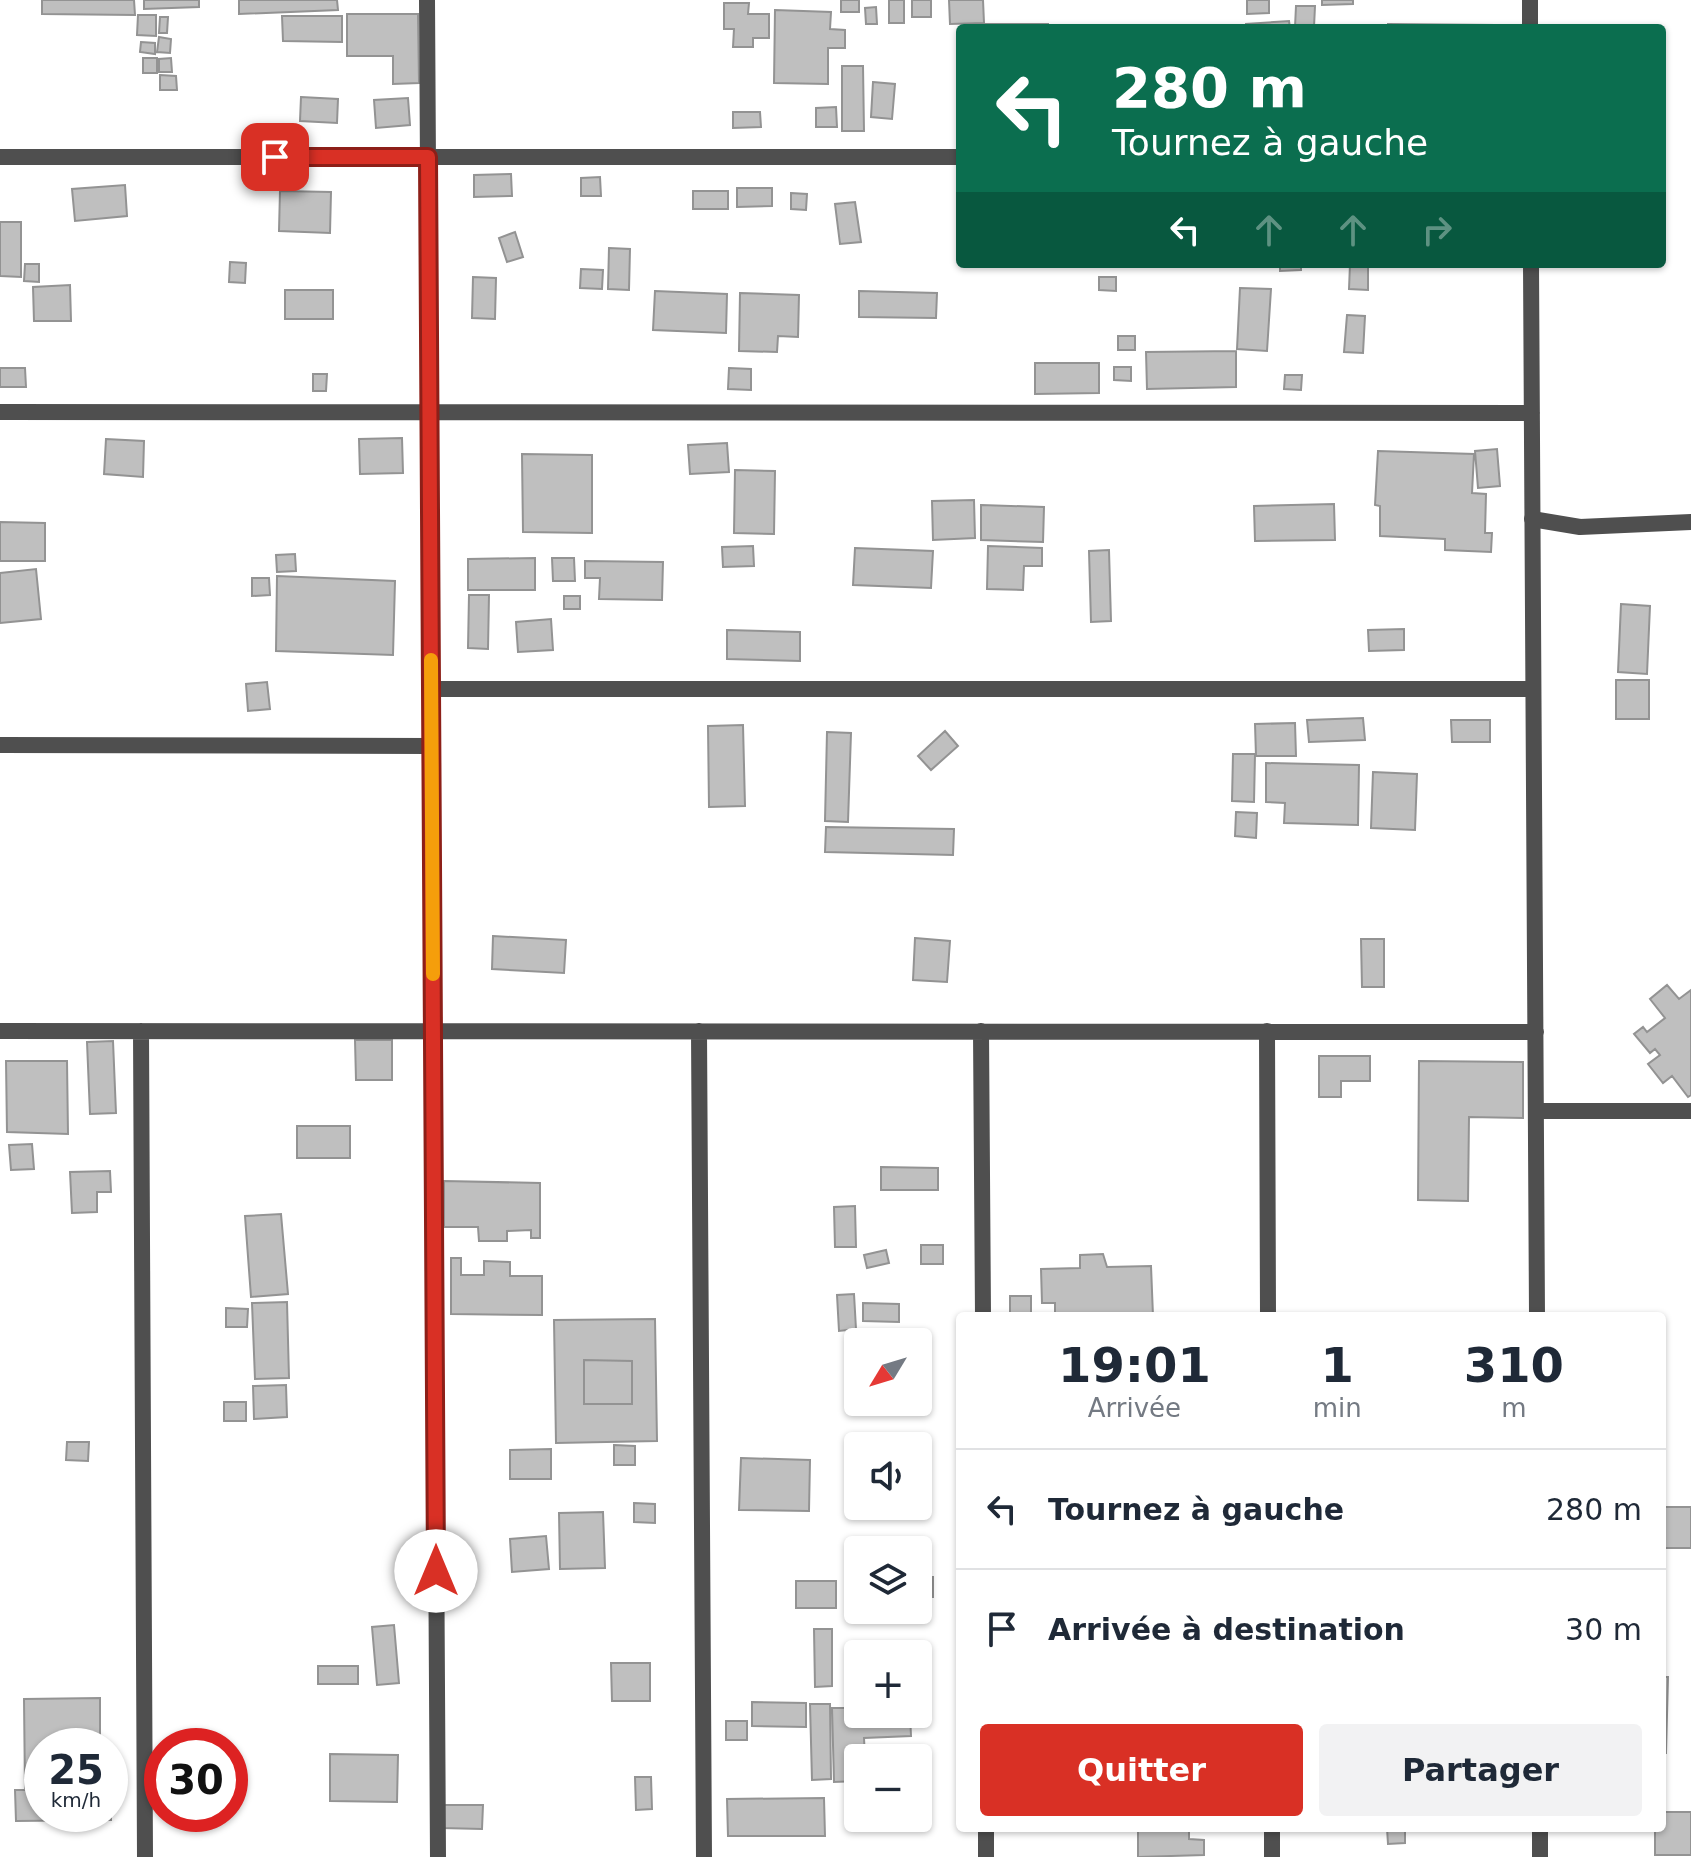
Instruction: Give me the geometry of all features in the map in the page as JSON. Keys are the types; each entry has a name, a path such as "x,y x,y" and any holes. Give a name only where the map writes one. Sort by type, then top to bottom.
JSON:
{"street":[{"path":"427,0 438,1857"},
{"path":"1530,0 1530,24"},
{"path":"0,157 956,157"},
{"path":"1531,268 1537,1312"},
{"path":"0,412 1532,413"},
{"path":"1532,519 1580,527 1691,522"},
{"path":"431,689 1533,689"},
{"path":"0,745 431,746"},
{"path":"0,1031 1536,1032"},
{"path":"141,1031 145,1857"},
{"path":"699,1031 704,1857"},
{"path":"981,1031 983,1312"},
{"path":"1267,1031 1268,1312"},
{"path":"1536,1111 1691,1111"},
{"path":"986,1832 986,1857"},
{"path":"1272,1832 1272,1857"},
{"path":"1540,1832 1540,1857"}],"building":[{"path":"42,0 134,0 135,15 42,14"},
{"path":"144,0 199,0 199,7 144,9"},
{"path":"239,0 337,0 338,10 239,14"},
{"path":"841,0 859,0 859,12 841,12"},
{"path":"889,0 904,0 904,23 889,23"},
{"path":"912,0 931,0 931,17 912,17"},
{"path":"949,0 983,0 984,23 950,24"},
{"path":"1247,0 1269,0 1269,13 1247,14"},
{"path":"1322,0 1353,0 1353,4 1322,5"},
{"path":"724,3 749,3 748,14 769,14 769,38 753,38 753,47 733,47 734,29 724,29"},
{"path":"1296,6 1315,6 1314,24 1295,24"},
{"path":"876,7 877,24 866,24 865,8"},
{"path":"775,10 831,12 830,29 845,30 845,48 828,48 828,84 774,83"},
{"path":"347,14 418,14 419,83 393,84 393,56 347,56"},
{"path":"138,15 156,15 156,36 137,35"},
{"path":"282,16 342,16 342,42 283,41"},
{"path":"160,17 168,17 167,33 159,33"},
{"path":"1289,21 1289,24 1246,24"},
{"path":"159,37 171,39 170,53 157,52"},
{"path":"141,42 155,43 155,54 140,52"},
{"path":"143,58 157,58 157,73 143,73"},
{"path":"171,58 172,72 159,72 159,59"},
{"path":"842,66 863,66 864,131 842,131"},
{"path":"160,75 176,76 177,90 160,90"},
{"path":"873,82 895,84 892,119 871,117"},
{"path":"301,97 338,99 337,123 300,121"},
{"path":"408,98 410,125 376,128 374,100"},
{"path":"836,107 837,127 816,127 816,108"},
{"path":"733,112 760,112 761,127 733,128"},
{"path":"511,174 512,196 474,197 474,175"},
{"path":"600,177 601,196 581,196 581,178"},
{"path":"125,185 127,216 75,221 72,189"},
{"path":"737,188 772,188 772,206 737,207"},
{"path":"280,191 331,192 330,233 279,231"},
{"path":"693,191 728,191 728,209 693,209"},
{"path":"791,193 807,194 806,210 791,209"},
{"path":"855,202 861,242 840,244 835,204"},
{"path":"0,222 21,222 21,277 0,276"},
{"path":"515,232 523,257 507,262 499,238"},
{"path":"609,248 630,249 629,290 608,289"},
{"path":"230,262 246,263 245,283 229,282"},
{"path":"25,264 39,264 39,282 24,281"},
{"path":"1280,268 1301,268 1301,270 1280,271"},
{"path":"1350,268 1368,268 1368,290 1349,289"},
{"path":"581,269 603,270 602,289 580,288"},
{"path":"473,277 496,278 495,319 472,318"},
{"path":"1099,277 1116,277 1116,291 1099,290"},
{"path":"70,285 71,321 34,321 33,287"},
{"path":"1240,288 1271,289 1267,351 1237,349"},
{"path":"285,290 333,290 333,319 285,319"},
{"path":"655,291 727,294 726,333 653,330"},
{"path":"859,291 937,293 936,318 859,317"},
{"path":"740,293 799,295 798,337 778,336 777,352 739,351"},
{"path":"1347,315 1365,316 1363,353 1344,352"},
{"path":"1118,336 1135,336 1135,350 1118,350"},
{"path":"1236,351 1236,387 1147,389 1146,352"},
{"path":"1035,363 1099,363 1099,393 1035,394"},
{"path":"1114,367 1131,367 1131,381 1114,380"},
{"path":"0,368 25,368 26,387 0,387"},
{"path":"729,368 751,369 751,390 728,389"},
{"path":"313,374 327,374 326,391 313,391"},
{"path":"1285,375 1302,375 1301,390 1284,389"},
{"path":"402,438 403,473 360,474 359,439"},
{"path":"106,439 144,441 143,477 104,474"},
{"path":"727,443 729,472 690,474 688,445"},
{"path":"1497,449 1500,486 1478,488 1475,451"},
{"path":"1378,451 1474,454 1472,493 1486,494 1485,533 1492,533 1491,552 1445,550 1445,539 1380,536 1380,506 1375,505"},
{"path":"522,454 592,455 592,533 523,532"},
{"path":"735,470 775,471 774,534 734,533"},
{"path":"974,500 975,538 933,540 932,501"},
{"path":"1334,504 1335,540 1255,541 1254,506"},
{"path":"981,505 1044,507 1043,542 981,540"},
{"path":"0,522 45,523 45,561 0,561"},
{"path":"753,546 754,566 723,567 722,547"},
{"path":"988,546 1042,548 1042,566 1024,566 1023,590 987,589"},
{"path":"855,548 933,551 931,588 853,585"},
{"path":"1109,550 1111,621 1091,622 1089,551"},
{"path":"295,554 296,571 277,572 276,555"},
{"path":"535,558 535,590 468,590 468,559"},
{"path":"552,558 574,558 575,581 553,581"},
{"path":"585,561 663,562 662,600 599,599 600,578 585,578"},
{"path":"36,569 41,619 0,623 0,573"},
{"path":"277,576 395,581 393,655 276,651"},
{"path":"252,578 269,578 270,595 252,596"},
{"path":"469,595 489,595 488,649 468,648"},
{"path":"564,596 580,596 580,609 564,609"},
{"path":"1621,604 1650,606 1647,674 1618,672"},
{"path":"551,619 553,650 518,652 516,622"},
{"path":"1404,629 1404,650 1369,651 1368,630"},
{"path":"727,630 800,632 800,661 727,659"},
{"path":"1616,680 1649,680 1649,719 1616,719"},
{"path":"267,682 270,709 248,711 246,684"},
{"path":"1363,718 1365,740 1309,742 1307,720"},
{"path":"1451,720 1490,720 1490,742 1452,742"},
{"path":"1295,723 1296,756 1256,756 1255,724"},
{"path":"743,725 745,806 709,807 708,726"},
{"path":"945,731 958,746 931,770 918,756"},
{"path":"827,732 851,733 848,822 825,821"},
{"path":"1233,754 1255,754 1254,802 1232,801"},
{"path":"1266,763 1359,765 1358,825 1284,823 1285,803 1266,802"},
{"path":"1373,772 1417,774 1415,830 1371,828"},
{"path":"1236,812 1257,813 1256,838 1235,836"},
{"path":"826,827 954,829 953,855 825,852"},
{"path":"493,936 566,940 564,973 492,969"},
{"path":"915,938 950,941 947,982 913,980"},
{"path":"1361,939 1384,939 1384,987 1362,987"},
{"path":"1667,985 1679,999 1691,990 1691,1095 1688,1097 1672,1076 1663,1083 1648,1064 1660,1055 1655,1049 1650,1053 1634,1034 1643,1027 1647,1032 1665,1018 1650,999"},
{"path":"355,1040 392,1040 392,1080 356,1080"},
{"path":"113,1041 116,1113 90,1114 87,1042"},
{"path":"1319,1056 1370,1056 1370,1081 1341,1081 1341,1097 1319,1097"},
{"path":"6,1061 67,1061 68,1134 7,1132"},
{"path":"1419,1061 1523,1062 1523,1118 1469,1117 1468,1201 1418,1200"},
{"path":"297,1126 350,1126 350,1158 297,1158"},
{"path":"32,1144 34,1169 11,1170 9,1145"},
{"path":"881,1167 938,1168 938,1190 881,1190"},
{"path":"110,1171 111,1192 97,1192 97,1212 72,1213 70,1172"},
{"path":"444,1181 540,1183 540,1238 531,1238 531,1230 507,1231 507,1241 479,1241 478,1227 444,1227"},
{"path":"855,1206 856,1247 835,1247 834,1207"},
{"path":"281,1214 288,1294 251,1297 245,1216"},
{"path":"921,1245 943,1245 943,1264 921,1264"},
{"path":"886,1250 889,1263 867,1268 864,1255"},
{"path":"1103,1254 1107,1267 1151,1266 1153,1312 1055,1312 1055,1303 1042,1303 1041,1269 1080,1268 1080,1255"},
{"path":"451,1258 461,1258 461,1275 484,1275 484,1261 510,1262 510,1276 542,1276 542,1315 451,1314"},
{"path":"854,1294 856,1328 839,1331 837,1295"},
{"path":"1010,1296 1031,1296 1031,1312 1010,1312"},
{"path":"287,1302 289,1378 255,1379 252,1303"},
{"path":"863,1303 899,1304 899,1322 863,1321"},
{"path":"226,1308 248,1309 247,1327 226,1327"},
{"path":"655,1319 657,1441 556,1443 554,1320","holes":["584,1360 632,1361 632,1404 584,1404"]},
{"path":"584,1360 632,1361 632,1404 584,1404"},
{"path":"286,1385 287,1417 254,1419 253,1386"},
{"path":"224,1402 246,1402 246,1421 224,1421"},
{"path":"67,1442 89,1442 88,1461 66,1460"},
{"path":"614,1445 635,1446 635,1465 614,1465"},
{"path":"551,1449 551,1479 510,1479 510,1450"},
{"path":"741,1458 810,1460 809,1511 739,1510"},
{"path":"634,1503 655,1504 655,1523 634,1522"},
{"path":"1666,1507 1691,1507 1691,1548 1666,1548"},
{"path":"603,1512 605,1568 560,1569 559,1513"},
{"path":"546,1536 549,1569 512,1572 510,1539"},
{"path":"796,1581 836,1581 836,1608 796,1608"},
{"path":"394,1625 399,1683 377,1685 372,1627"},
{"path":"814,1629 832,1629 832,1686 815,1687"},
{"path":"611,1663 650,1663 650,1701 612,1701"},
{"path":"318,1666 358,1666 358,1684 318,1684"},
{"path":"1666,1677 1668,1677 1666,1753"},
{"path":"100,1698 100,1728 24,1728 24,1699"},
{"path":"752,1702 806,1703 806,1727 752,1726"},
{"path":"810,1704 830,1704 831,1779 812,1780"},
{"path":"832,1708 844,1708 844,1728 911,1728 911,1736 864,1738 864,1744 844,1744 844,1782 834,1782"},
{"path":"726,1721 747,1721 747,1740 726,1740"},
{"path":"330,1754 398,1755 397,1802 330,1801"},
{"path":"635,1777 651,1777 652,1809 636,1810"},
{"path":"15,1790 24,1790 24,1821 16,1821"},
{"path":"824,1798 825,1836 728,1836 727,1799"},
{"path":"442,1805 483,1805 482,1829 442,1828"},
{"path":"1666,1812 1691,1812 1691,1855 1655,1855 1655,1832 1666,1832"},
{"path":"1138,1832 1189,1832 1189,1839 1204,1840 1204,1855 1138,1857"},
{"path":"1387,1832 1405,1832 1405,1843 1388,1844"}],"slow traffic":[{"path":"431,660 433,974"}],"route":[{"path":"275,157 428,157 436,1571"}]}
